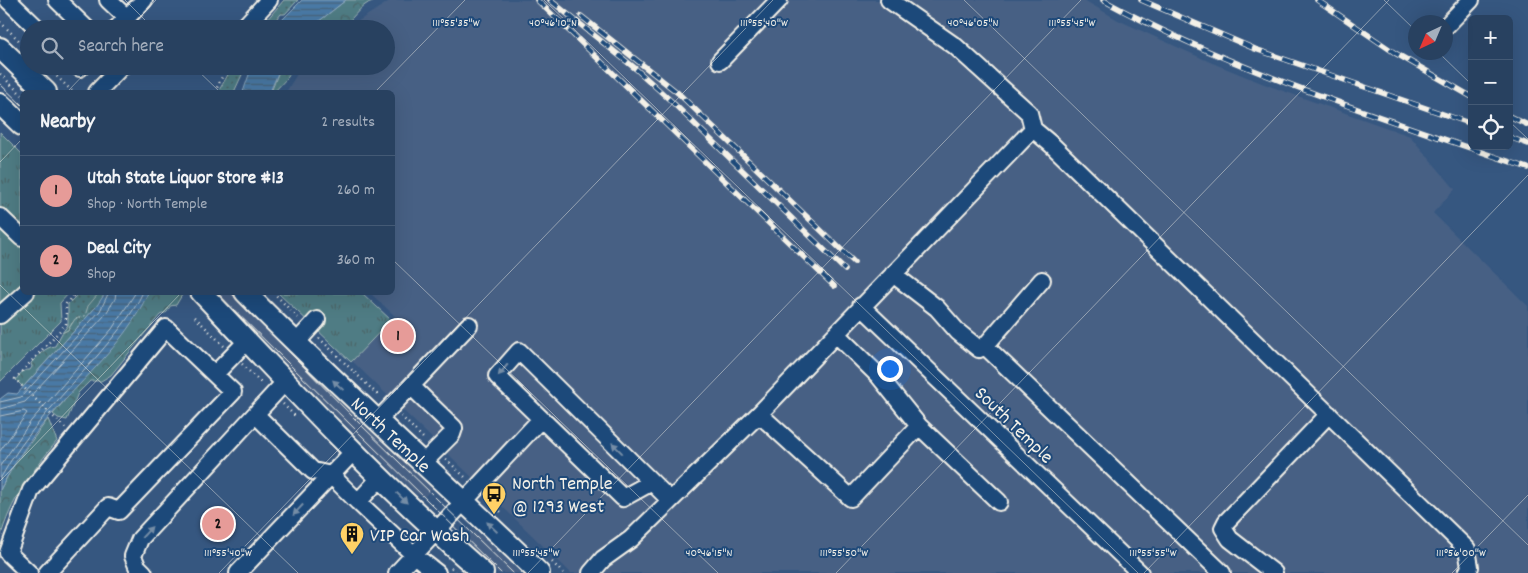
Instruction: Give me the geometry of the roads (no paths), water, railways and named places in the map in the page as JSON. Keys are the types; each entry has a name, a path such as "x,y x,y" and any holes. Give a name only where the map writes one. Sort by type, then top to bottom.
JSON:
{"main road":[{"path":"0,48 20,67"},
{"path":"28,75 44,90"},
{"path":"0,104 20,123"},
{"name":"North Temple","path":"204,295 353,452 483,573"},
{"name":"North Temple","path":"248,295 295,344 384,414 430,456 464,500 540,573"}],"street":[{"path":"8,0 29,20"},
{"path":"56,0 77,20"},
{"path":"108,0 120,20"},
{"path":"127,20 144,0"},
{"path":"250,20 269,0"},
{"path":"720,61 779,0"},
{"path":"889,0 955,46 1029,113 1033,129 1059,151 1467,549 1470,567 1467,573"},
{"path":"1453,19 1471,0"},
{"path":"99,90 113,75"},
{"path":"591,573 759,414 1033,129"},
{"path":"0,217 20,236"},
{"path":"893,274 937,308 973,346 978,348 985,346 1042,280"},
{"path":"0,315 23,295"},
{"name":"South Temple","path":"861,306 1140,573"},
{"path":"295,344 313,324"},
{"path":"384,414 469,325"},
{"path":"29,573 8,554 31,490 166,328 233,392 119,511 108,507 47,573"},
{"path":"836,334 878,375 918,426 999,502"},
{"path":"215,374 247,341"},
{"path":"985,346 1222,573"},
{"path":"652,482 623,498 497,376 519,351 652,482 670,500"},
{"path":"144,573 134,561 135,549 140,540 286,382"},
{"path":"411,386 454,428 452,434 430,456"},
{"path":"759,414 851,498 918,426"},
{"path":"1274,573 1230,539 1225,534 1223,528 1226,522 1329,414"},
{"path":"256,415 313,471 331,475 414,555 437,573"},
{"path":"397,573 541,419"},
{"path":"238,573 353,452"},
{"path":"358,502 380,478"}],"water":[{"path":"302,0 346,0 320,20 282,20"},
{"path":"249,75 277,75 271,90 244,90"},
{"path":"104,295 147,295 138,312 113,348 33,436 0,490 0,399 8,393 17,394 96,307"}],"tram line":[{"path":"0,63 28,90"},
{"path":"0,84 20,103"},
{"path":"219,295 501,573"},
{"path":"233,295 359,423 513,573"}],"railway":[{"path":"537,0 834,286"},
{"path":"550,0 636,69 670,100 845,270"},
{"path":"1103,0 1154,26 1258,72 1312,93 1528,168"},
{"path":"1141,0 1255,49 1468,123"},
{"path":"1317,0 1395,53 1468,95"},
{"path":"581,16 678,93 854,262"},
{"path":"1513,118 1528,125"},
{"path":"1513,138 1528,144"}],"place":[{"name":"Utah State Liquor Store #13","path":"398,336"},
{"name":"North Temple @ 1293 West","path":"494,515"},
{"name":"Deal City","path":"218,524"},
{"name":"VIP Car Wash","path":"352,555"}]}
